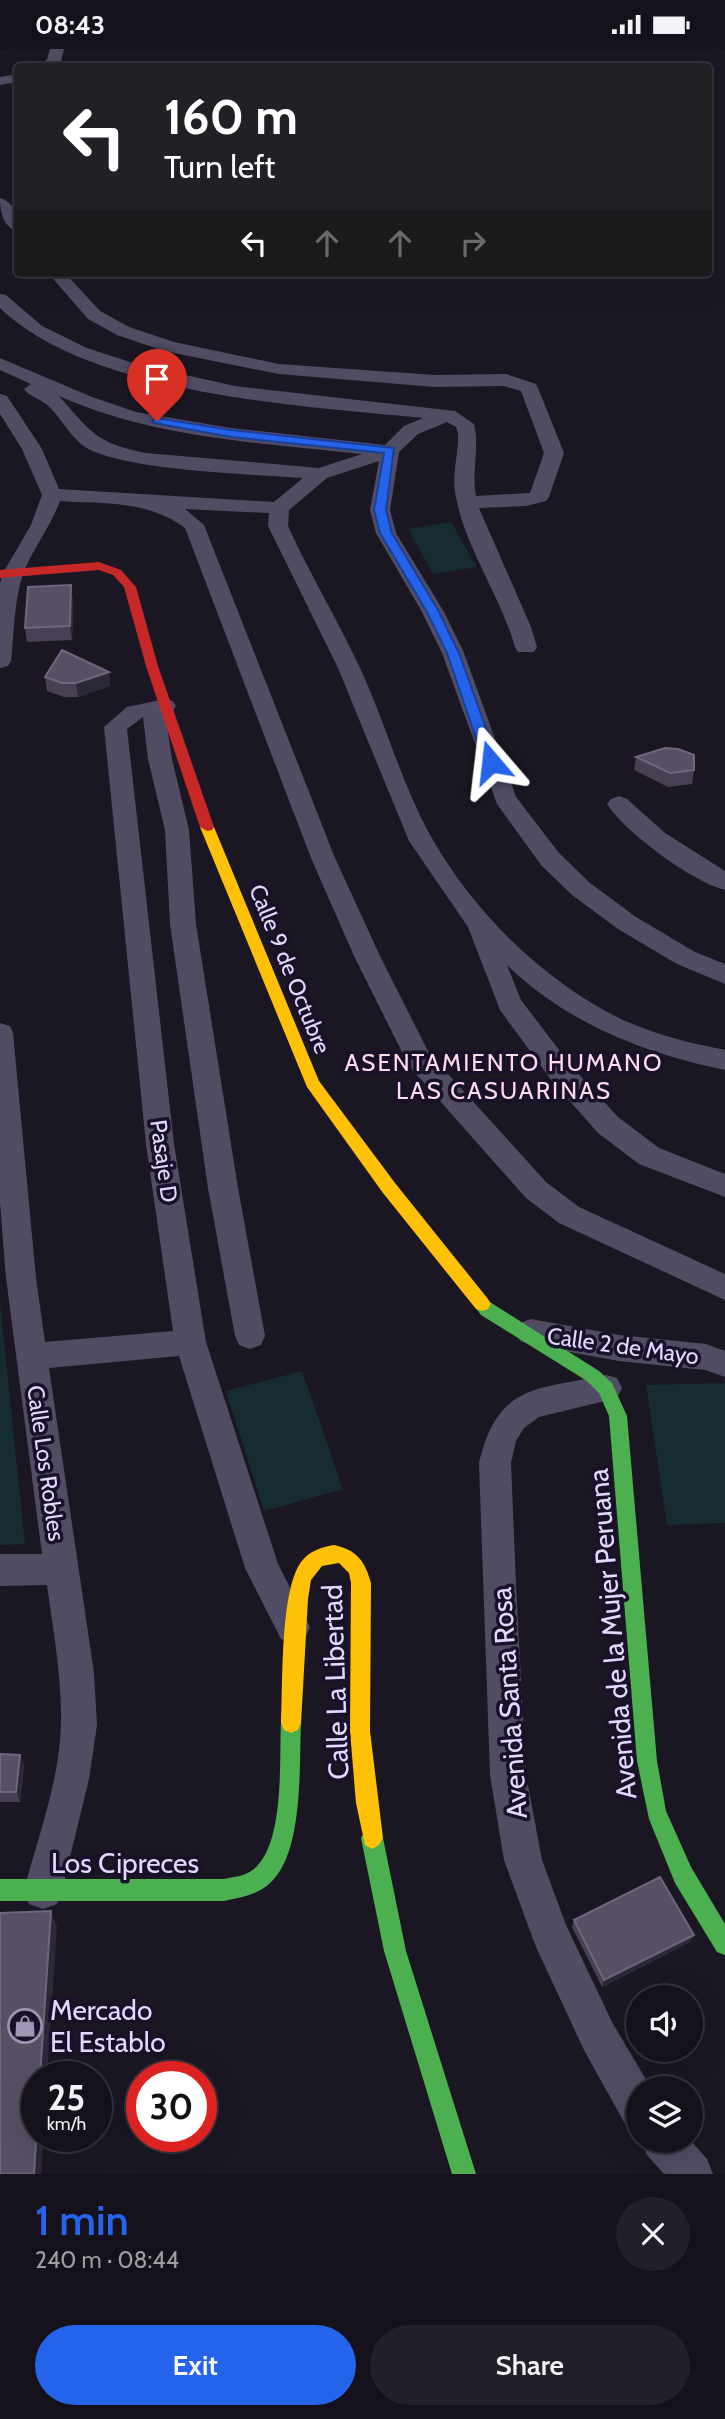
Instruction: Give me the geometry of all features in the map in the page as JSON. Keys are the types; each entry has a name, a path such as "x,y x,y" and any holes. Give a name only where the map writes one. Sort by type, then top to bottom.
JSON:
{"street":[{"path":"0,84 6,91 0,93"},
{"path":"0,203 11,227"},
{"path":"60,277 94,315 123,331 170,347 279,369 435,381 506,380 528,388 554,453 539,497 468,502"},
{"path":"0,299 35,329 113,363 221,389 447,415 465,425 470,438 464,491 483,547 520,618 526,647"},
{"path":"1,365 85,401 133,417 231,433 390,451"},
{"path":"1,365 52,400 89,441 113,452 146,459 320,474"},
{"path":"0,400 32,449 52,495 41,525 7,574 0,661"},
{"path":"52,495 279,508 320,474 390,451 411,431 447,415"},
{"path":"390,451 380,510 386,533 433,612 453,653 505,799 550,859 581,889 650,937 695,963 725,975"},
{"path":"142,500 175,511 194,524 323,859 367,956 419,1059 536,1190 569,1215 725,1288"},
{"path":"279,508 278,526 349,668 421,841 476,920 525,967 575,1005 615,1027 676,1050 725,1060"},
{"name":"Calle 9 de Octubre","path":"7,574 99,566 113,568 123,576 130,587 152,666 159,707 312,1083 389,1188 487,1310 593,1375 606,1388"},
{"path":"159,707 160,759 177,830 183,925 223,1188 250,1336"},
{"name":"Pasaje D","path":"159,707 135,712 115,727 160,1144 190,1342 262,1568 296,1633"},
{"path":"619,804 643,831 663,847 725,882"},
{"path":"476,920 509,1003 562,1074 608,1125 649,1156 725,1186"},
{"name":"Calle Los Robles","path":"0,1033 10,1279 31,1356 76,1673 79,1725 71,1779 43,1890"},
{"name":"Calle 2 de Mayo","path":"521,1330 619,1348 706,1357 725,1364"},
{"path":"31,1356 190,1342"},
{"name":"Avenida de la Mujer Peruana","path":"606,1388 618,1416 647,1762 656,1812 683,1875 725,1944"},
{"name":"Avenida Santa Rosa","path":"606,1388 531,1405 513,1418 501,1437 495,1463 508,1775 523,1860 550,1933 598,2036 626,2084"},
{"name":"Calle La Libertad","path":"250,1885 274,1867 284,1835 296,1633 302,1579 310,1564 322,1555 334,1551 345,1555 354,1563 361,1581 359,1695 368,1816 396,1951 464,2174"},
{"path":"0,1570 62,1569"},
{"name":"Los Cipreces","path":"0,1890 224,1890 250,1885"},
{"path":"673,2153 692,2174"}],"green space":[{"path":"451,522 477,567 433,574 408,529"},
{"path":"0,1303 25,1544 0,1545"},
{"path":"302,1371 343,1489 264,1511 226,1391"},
{"path":"725,1383 725,1523 667,1525 646,1385"}],"building":[{"path":"71,585 70,626 25,628 28,587"},
{"path":"62,650 109,672 76,683 62,683 45,677"},
{"path":"665,748 694,755 694,770 670,773 636,757"},
{"path":"0,1754 20,1755 16,1792 0,1792"},
{"path":"660,1877 694,1935 604,1980 574,1920"},
{"name":"Mercado El Establo","path":"51,1911 41,2061 21,2061 21,2152 35,2152 34,2174 0,2174 0,1913"}],"traffic: fast":[{"path":"482,1304 487,1310 593,1376 606,1388 618,1416 647,1761 656,1812 683,1875 725,1944"},
{"path":"0,1890 224,1890 255,1881 264,1875 280,1845 287,1803 291,1723"},
{"path":"372,1838 395,1951 464,2174"}],"traffic: slow":[{"path":"207,827 312,1083 389,1188 482,1304"},
{"path":"291,1723 302,1579 315,1560 324,1555 343,1556 352,1561 358,1570 361,1583 360,1731 372,1838"}],"traffic: jam":[{"path":"0,574 99,566 117,573 127,582 152,666 207,827"}],"place":[{"name":"Mercado El Establo","path":"25,2026"}],"district":[{"name":"ASENTAMIENTO HUMANO LAS CASUARINAS","path":"504,1076"}],"route":[{"path":"157,421 231,433 390,451 380,510 386,533 433,612 453,653 491,762"}]}
